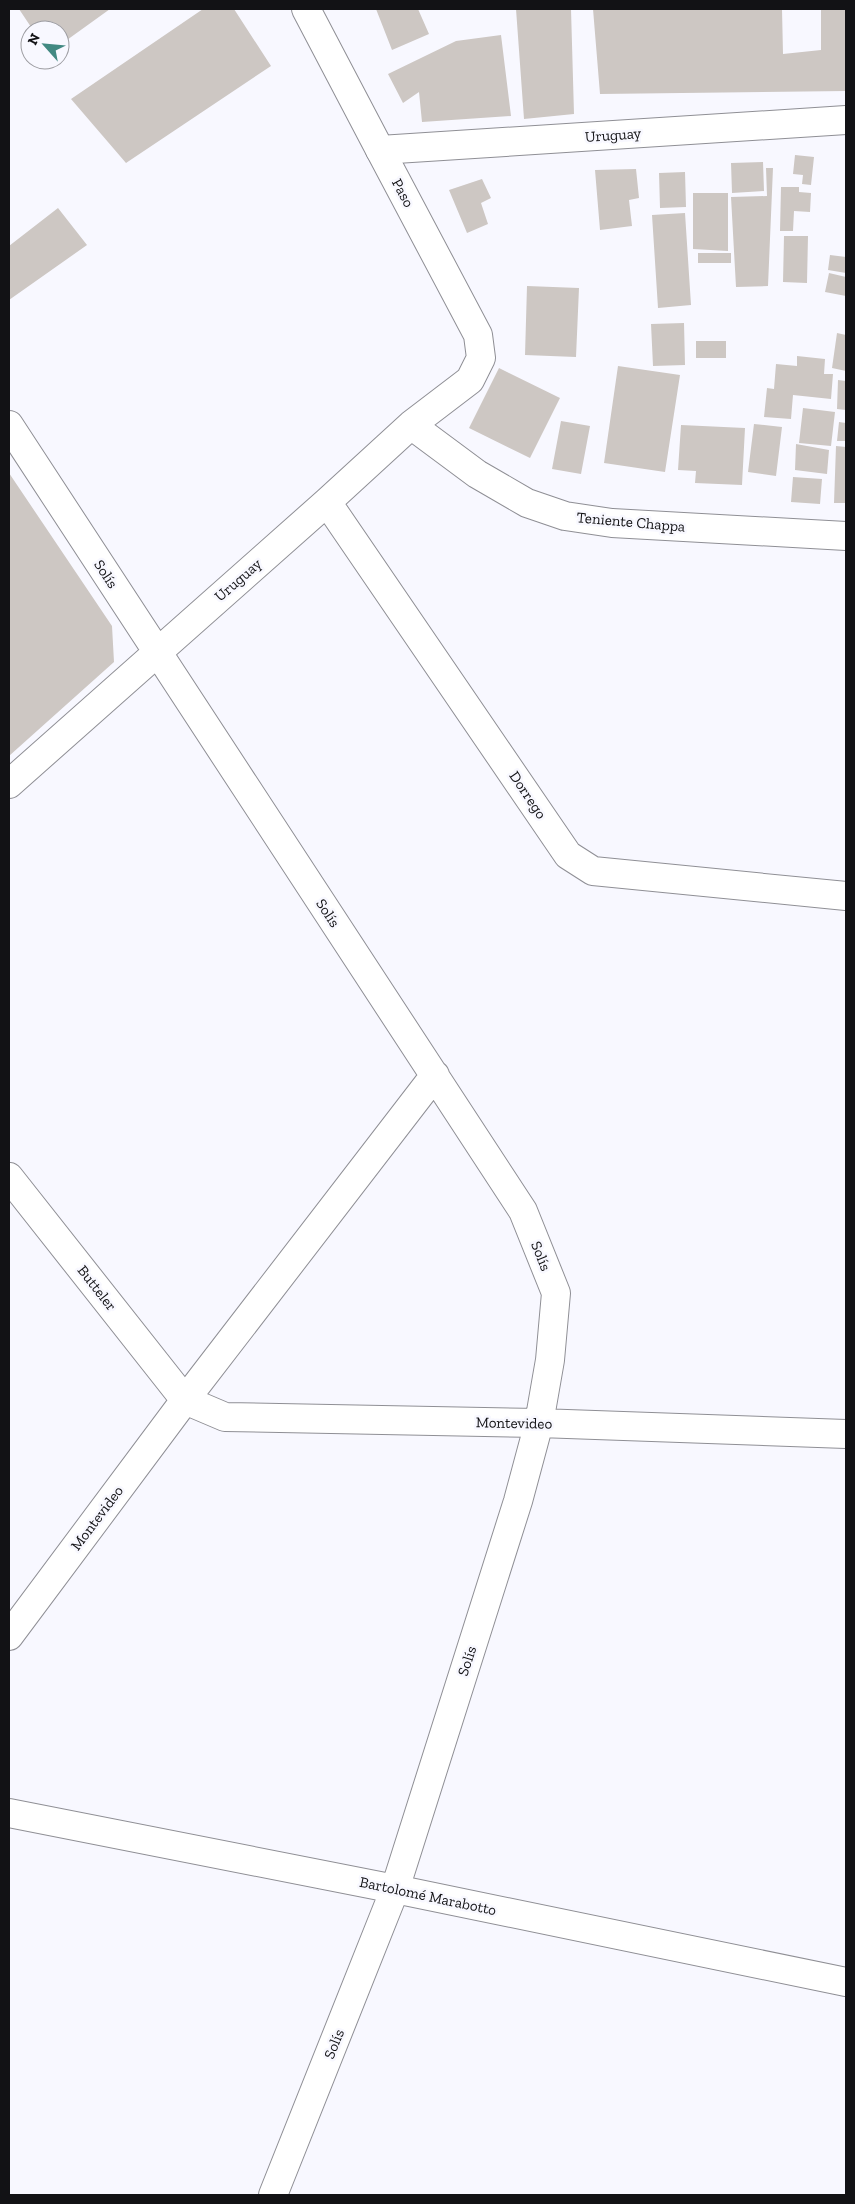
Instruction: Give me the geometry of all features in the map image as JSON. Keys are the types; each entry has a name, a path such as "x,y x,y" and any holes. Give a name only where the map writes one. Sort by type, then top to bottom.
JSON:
{"street":[{"name":"Paso","path":"306,9 478,335 481,358 470,380"},
{"name":"Uruguay","path":"380,150 846,120"},
{"name":"Uruguay","path":"9,784 412,425 470,380"},
{"name":"Solís","path":"9,425 523,1211 556,1293 550,1360 539,1423 518,1501 395,1889 274,2195"},
{"name":"Teniente Chappa","path":"412,425 477,474 527,503 565,516 612,522 846,536"},
{"name":"Dorrego","path":"327,502 568,855 593,871 846,896"},
{"name":"Montevideo","path":"9,1636 184,1400 435,1075"},
{"name":"Butteler","path":"9,1177 184,1400"},
{"name":"Montevideo","path":"184,1400 225,1417 539,1423 846,1434"},
{"name":"Bartolomé Marabotto","path":"9,1813 395,1889 846,1982"}],"building":[{"path":"19,9 110,9 70,38 70,20 26,20"},
{"path":"203,9 234,9 271,66 126,163 71,99"},
{"path":"376,9 418,9 429,34 392,50"},
{"path":"516,9 571,9 574,114 524,119"},
{"path":"593,9 782,9 783,54 821,50 821,9 846,9 846,91 600,94"},
{"path":"501,35 511,116 422,122 419,92 403,103 388,74 456,41"},
{"path":"795,155 814,157 811,185 802,184 803,175 793,174"},
{"path":"763,162 764,191 732,193 731,163"},
{"path":"766,168 773,168 768,286 736,287 731,197 767,196"},
{"path":"636,169 639,198 629,200 632,226 600,230 595,170"},
{"path":"685,172 686,207 660,208 659,173"},
{"path":"482,179 491,198 481,203 488,224 467,233 449,190"},
{"path":"781,187 799,187 799,192 811,193 810,212 794,211 793,231 780,231"},
{"path":"693,193 728,193 728,251 693,249"},
{"path":"58,208 87,245 9,300 9,246"},
{"path":"685,213 691,305 658,308 652,215"},
{"path":"784,236 808,236 807,283 783,282"},
{"path":"698,253 731,253 731,263 698,263"},
{"path":"830,255 846,257 846,273 828,270"},
{"path":"829,273 846,277 846,296 825,292"},
{"path":"527,286 579,288 576,357 525,355"},
{"path":"684,323 685,365 653,366 651,324"},
{"path":"837,333 846,335 846,371 832,368"},
{"path":"696,341 726,341 726,358 696,358"},
{"path":"797,356 825,359 824,374 833,374 831,399 793,395 791,419 764,417 767,388 774,389 776,364 797,366"},
{"path":"618,366 680,375 665,472 604,463"},
{"path":"499,368 560,398 530,458 469,428"},
{"path":"838,380 846,381 846,410 837,409"},
{"path":"803,408 835,412 831,446 799,443"},
{"path":"561,421 590,426 581,474 552,469"},
{"path":"839,422 846,423 846,441 837,441"},
{"path":"754,424 782,427 776,476 748,472"},
{"path":"681,425 745,428 742,485 695,483 696,471 678,470"},
{"path":"796,444 829,450 827,474 795,470"},
{"path":"836,446 846,447 846,503 834,503"},
{"path":"9,473 112,626 114,662 9,756"},
{"path":"793,477 822,479 820,504 791,502"}]}
